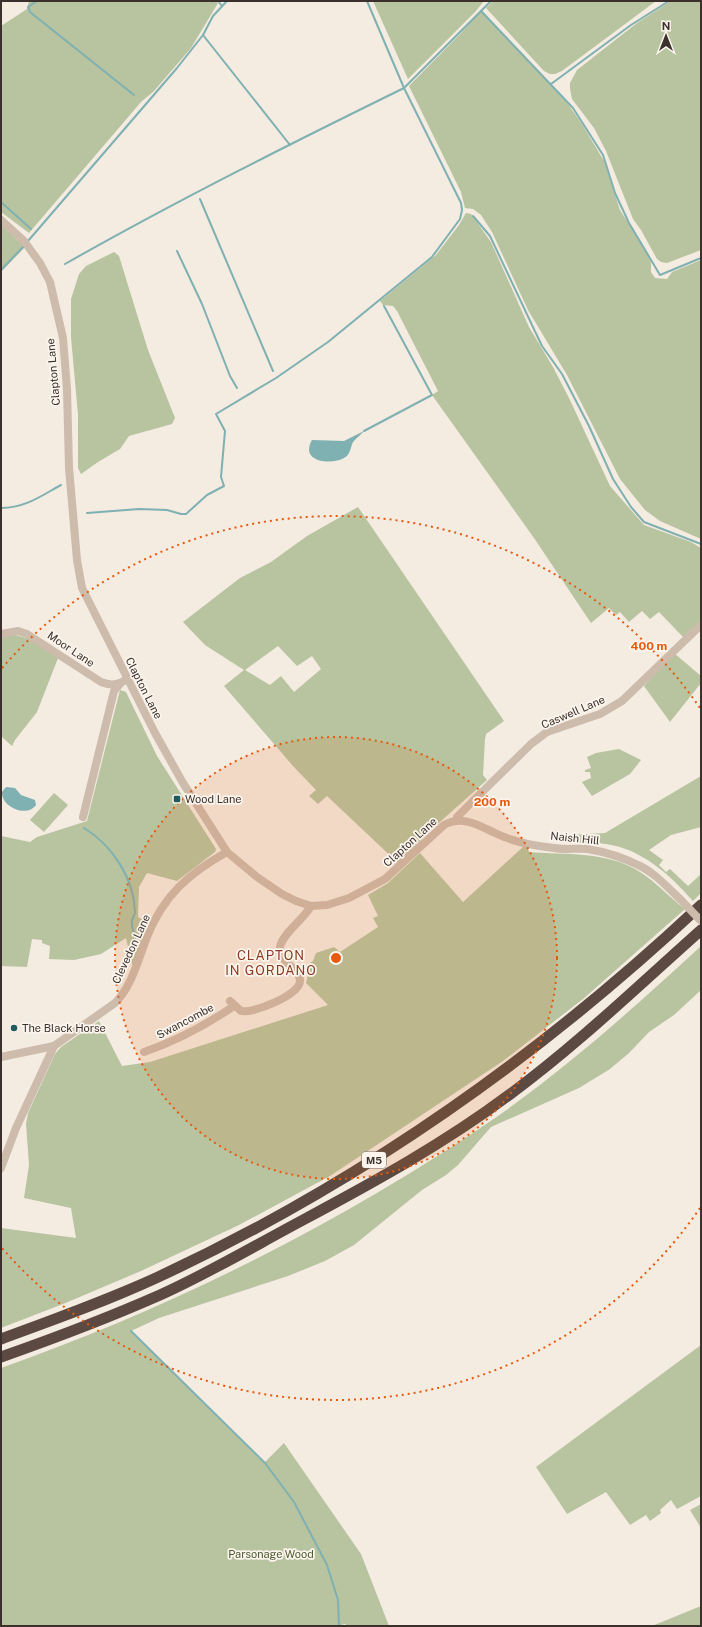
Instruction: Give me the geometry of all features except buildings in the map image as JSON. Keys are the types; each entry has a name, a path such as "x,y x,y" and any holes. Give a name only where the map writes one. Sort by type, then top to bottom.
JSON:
{"highway":[{"name":"M5","path":"1,1339 87,1307 156,1278 262,1224 369,1163 434,1120 546,1039 599,997 701,905"},
{"name":"M5","path":"1,1357 60,1336 167,1292 341,1200 434,1146 507,1097 554,1061 701,930"}],"street":[{"name":"Clapton Lane","path":"1,220 24,240 35,254 50,282 62,338 67,389 69,468 77,560 82,588 124,682 183,783 227,852 269,886 296,901 311,906 335,904 376,884 398,869 444,825 457,821"},
{"name":"Caswell Lane","path":"457,821 457,817 531,744 547,732 600,714 622,701 701,625"},
{"name":"Moor Lane","path":"1,634 18,631 28,634 101,682 108,685 124,682"},
{"path":"83,817 114,692 124,682"},
{"name":"Naish Hill","path":"457,821 471,822 507,838 520,842 555,848 586,849 611,854 639,865 660,880 701,921"},
{"name":"Clevedon Lane","path":"1,1057 54,1046 105,1011 119,999 134,973 147,936 169,897 182,883 227,852"},
{"name":"Swancombe","path":"144,1052 170,1042 206,1023 232,1003 241,1011 251,1011 285,997 298,987 299,978 283,958 281,946 284,938 306,915 311,906"},
{"path":"1,1168 16,1128 54,1046"}],"green space":[{"path":"29,1 216,1 218,3 191,48 154,91 141,102 29,233 1,212 1,26 27,9"},
{"path":"373,1 484,1 476,11 408,79"},
{"path":"493,1 656,1 562,71 555,74 550,74 544,71 486,8"},
{"path":"671,1 701,1 701,250 667,263 661,262 657,259 641,230 633,219 606,151 594,128 572,99 570,83 577,70 637,23"},
{"path":"481,10 568,104 582,124 604,161 620,210 646,251 651,262 651,272 655,278 667,279 672,272 701,260 701,539 660,521 645,510 620,479 567,375 528,310 492,232 481,215 473,209 465,208 461,192 409,86 462,32"},
{"path":"466,213 471,214 491,242 529,327 553,367 569,398 610,486 644,525 691,542 701,548 701,620 683,637 659,612 650,619 642,611 629,622 620,612 616,615 609,608 591,623 534,538 432,395 438,391 397,311 393,306 383,305 380,301 436,255 459,225"},
{"path":"1,225 25,247 1,272"},
{"path":"114,252 119,256 148,350 175,418 172,424 129,436 120,449 81,474 78,468 78,415 71,337 71,299 79,274 86,266"},
{"path":"358,507 504,721 486,734 483,775 487,780 431,830 398,863 327,796 318,804 309,796 316,790 293,766 224,686 244,670 205,645 183,622 240,578 271,562 307,536","holes":["278,646 297,666 312,656 321,669 294,692 281,676 270,685 245,670"]},
{"path":"15,635 30,639 58,658 37,712 12,746 1,736 1,637"},
{"path":"674,653 701,676 701,683 670,722 644,686"},
{"path":"120,690 126,692 157,756 216,849 215,852 177,881 147,873 139,887 138,917 150,924 133,968 126,938 101,954 74,960 49,959 50,946 42,943 42,940 32,939 27,967 1,966 1,836 30,842 37,837 87,821"},
{"path":"619,749 641,760 630,774 592,796 582,782 591,778 590,772 585,772 585,770 591,768 587,757 596,753"},
{"path":"701,776 701,827 671,835 649,850 663,860 659,865 666,872 670,869 688,886 701,874 701,893 693,901 665,873 632,851 601,843 569,843 570,835 605,833"},
{"path":"54,793 68,805 44,832 30,820"},
{"path":"524,846 529,852 586,855 614,860 628,865 646,876 685,909 583,999 503,1061 330,1176 239,1225 141,1271 1,1328 1,1228 76,1238 71,1208 24,1198 29,1165 26,1124 28,1113 55,1054 61,1047 99,1021 122,1066 150,1062 328,1005 306,983 308,975 304,967 313,961 316,953 334,947 340,952 378,927 373,918 378,916 368,895 388,883 420,853 463,902"},
{"name":"Parsonage Wood","path":"701,946 701,990 674,1015 649,1032 629,1053 610,1069 579,1088 491,1127 458,1165 446,1175 422,1190 354,1245 325,1261 288,1276 159,1318 131,1331 264,1463 284,1443 361,1554 389,1626 347,1626 345,1624 338,1626 1,1626 1,1368 66,1344 195,1289 320,1226 380,1191 440,1154 525,1097 577,1056"},
{"path":"701,1345 701,1496 677,1509 671,1500 660,1510 661,1513 650,1521 646,1515 630,1525 606,1492 567,1514 536,1467"},
{"path":"701,1504 701,1528 690,1510"},
{"path":"701,1606 701,1626 652,1626"}],"water":[{"path":"364,431 353,442 348,455 344,458 326,461 314,458 310,454 309,448 312,440 344,441"},
{"path":"6,787 15,788 21,795 35,800 36,805 27,811 21,811 10,806 3,797 2,792"}],"waterway":[{"path":"37,1 28,7 30,12 134,95"},
{"path":"218,1 222,6"},
{"path":"28,241 177,68 203,35 213,16 227,1"},
{"path":"65,264 233,173 404,88 367,1"},
{"path":"87,513 139,509 167,510 186,514 207,495 224,486 221,477 225,431 216,414 276,378 328,342 432,257 460,219 462,210 461,203 404,88 491,1"},
{"path":"551,84 631,25 669,1"},
{"path":"481,11 573,108 603,155 615,193 629,223 660,275 701,258"},
{"path":"203,35 290,145"},
{"path":"200,199 273,371"},
{"path":"1,202 31,229"},
{"path":"473,216 490,236 542,346 562,374 589,426 613,479 631,507 644,522 701,544"},
{"path":"1,270 25,245"},
{"path":"177,251 202,304 230,376 237,388"},
{"path":"364,431 432,395 384,306"},
{"path":"1,508 25,504 61,485"},
{"path":"84,828 104,844 120,864 126,875 134,899 135,913 132,920 132,927 135,939"},
{"path":"131,1331 265,1463 294,1502 327,1565 338,1600 339,1626"}],"place":[{"name":"Wood Lane","path":"177,799"},
{"name":"The Black Horse","path":"14,1028"}],"district":[{"name":"CLAPTON IN GORDANO","path":"271,962"}]}
